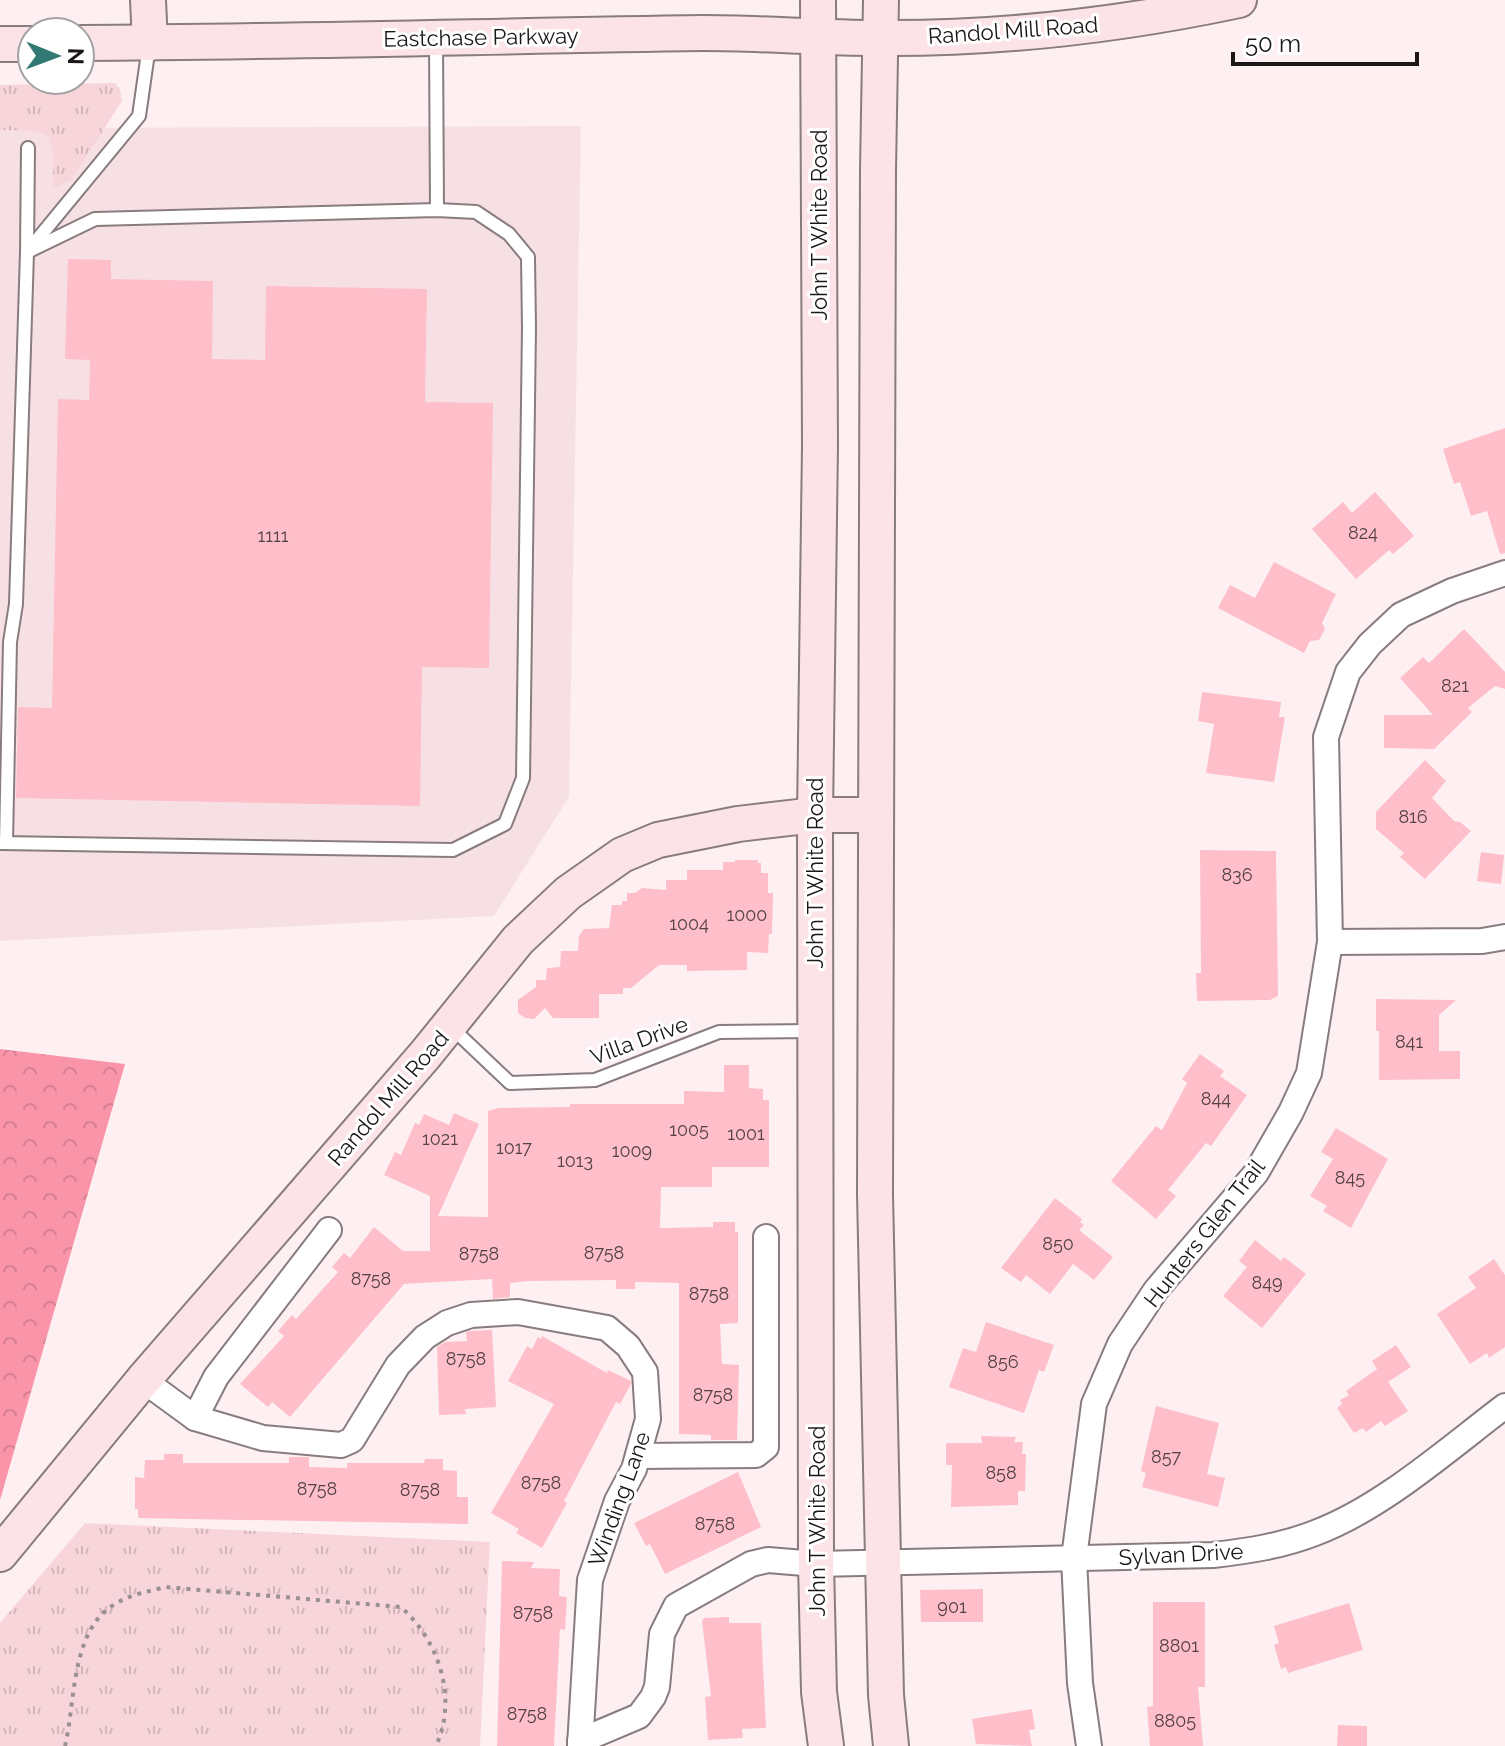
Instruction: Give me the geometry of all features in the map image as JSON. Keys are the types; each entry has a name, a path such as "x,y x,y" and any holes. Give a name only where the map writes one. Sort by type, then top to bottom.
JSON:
{"street":[{"path":"148,0 150,43"},
{"name":"John T White Road","path":"818,0 820,445 815,815 816,1564 819,1692 826,1746"},
{"path":"881,0 875,1194 886,1695 891,1746"},
{"name":"Randol Mill Road","path":"881,38 982,35 1095,25 1239,0"},
{"name":"Eastchase Parkway","path":"96,43 708,33 881,38"},
{"name":"Hunters Glen Trail","path":"1089,1746 1080,1683 1074,1558 1094,1404 1120,1344 1156,1290 1256,1173 1309,1073 1330,942 1326,737 1348,672 1370,644 1401,615 1452,591 1505,573"},
{"name":"Randol Mill Road","path":"0,1554 143,1380 449,1026 518,940 568,893 622,855 671,837 738,824 815,815 876,815"},
{"path":"1330,942 1482,941 1505,937"},
{"path":"195,1418 216,1377 329,1230"},
{"path":"638,1456 756,1455 766,1447 766,1237"},
{"name":"Winding Lane","path":"143,1380 195,1418 263,1438 341,1445 352,1440 398,1365 425,1337 447,1323 471,1315 518,1312 607,1328 628,1346 645,1372 648,1419 634,1469 617,1501 590,1580 580,1744"},
{"name":"Sylvan Drive","path":"580,1744 639,1716 653,1697 657,1687 662,1634 676,1606 751,1564 768,1560 816,1564 1225,1554 1261,1550 1317,1533 1382,1498 1505,1406"}],"lane":[{"path":"436,37 437,210"},
{"path":"27,252 139,116 150,43"},
{"path":"27,252 95,219 437,210 476,212 509,234 528,257 529,328 523,778 505,824 453,850 3,843 10,642 16,604 28,148"},
{"name":"Villa Drive","path":"449,1026 510,1083 595,1080 719,1032 815,1031"}],"path":[{"path":"65,1746 82,1649 90,1628 113,1605 165,1587 401,1607 424,1633 439,1663 445,1687 445,1716 436,1746"}],"shaded area":[{"path":"0,124 65,128 581,126 569,797 494,916 0,941"}],"green space":[{"path":"96,83 115,83 120,89 122,101 71,180 53,186 53,153 48,136 36,131 0,130 0,85 16,85 16,96 96,96"},
{"path":"0,1049 125,1064 0,1500"},
{"path":"85,1523 490,1542 480,1746 0,1746 0,1623"}],"building":[{"path":"68,259 111,260 111,279 213,281 212,359 265,360 266,286 427,289 425,402 493,403 489,668 422,667 420,806 16,798 18,707 52,708 58,399 89,400 90,360 65,359"},
{"path":"1505,428 1505,553 1500,554 1487,511 1471,516 1460,482 1454,484 1443,449"},
{"path":"1375,492 1414,536 1393,554 1389,550 1356,579 1312,529 1343,502 1352,513"},
{"path":"1274,562 1336,594 1322,623 1325,629 1319,640 1310,641 1304,653 1218,608 1230,585 1255,598"},
{"path":"1464,629 1505,672 1505,689 1495,686 1468,708 1472,712 1434,749 1384,748 1384,715 1433,715 1400,678 1423,657 1429,663"},
{"path":"1202,692 1281,702 1279,717 1285,717 1274,782 1206,773 1214,724 1198,721"},
{"path":"1425,760 1446,781 1432,798 1454,821 1471,831 1425,879 1400,857 1404,853 1376,829 1376,812"},
{"path":"1200,850 1276,851 1278,996 1270,1000 1197,1001 1196,973 1201,973"},
{"path":"1481,852 1504,855 1501,884 1477,881"},
{"path":"758,860 761,873 768,873 768,893 773,893 772,934 769,934 768,953 747,952 747,970 687,971 687,965 659,965 631,988 623,988 623,994 599,994 599,1018 553,1018 545,1008 534,1019 518,1013 518,1000 536,987 536,980 546,980 547,968 560,967 561,951 578,951 579,936 584,929 609,928 612,905 622,905 622,901 627,901 627,893 635,893 642,888 666,890 666,880 687,880 687,870 723,870 723,862"},
{"path":"1376,999 1456,1000 1439,1015 1439,1051 1460,1051 1460,1079 1379,1080"},
{"path":"1200,1054 1224,1071 1220,1076 1247,1095 1211,1146 1206,1143 1168,1190 1176,1196 1156,1219 1111,1181 1156,1126 1162,1130 1187,1083 1182,1079"},
{"path":"724,1065 749,1065 749,1088 763,1089 763,1100 769,1100 769,1167 712,1167 712,1187 661,1187 660,1228 713,1227 713,1222 735,1222 735,1232 738,1232 738,1323 720,1324 722,1364 739,1365 737,1440 711,1440 711,1435 679,1434 679,1283 635,1282 635,1289 616,1289 616,1280 528,1281 510,1283 510,1297 493,1299 492,1279 404,1284 290,1417 272,1402 268,1407 240,1384 284,1336 278,1331 292,1315 296,1319 338,1272 332,1267 344,1253 350,1258 374,1227 403,1251 430,1251 430,1196 384,1175 395,1152 401,1155 415,1123 419,1125 424,1114 449,1125 454,1113 479,1124 438,1216 488,1217 488,1111 498,1108 570,1107 570,1104 684,1104 684,1091 724,1092"},
{"path":"1336,1128 1388,1159 1351,1228 1323,1211 1327,1206 1310,1196 1333,1159 1321,1152"},
{"path":"1055,1198 1082,1219 1080,1222 1084,1225 1079,1230 1113,1257 1094,1280 1073,1264 1050,1294 1026,1275 1021,1282 1001,1268"},
{"path":"1255,1240 1281,1261 1284,1257 1306,1274 1262,1328 1223,1296 1247,1267 1239,1261"},
{"path":"1494,1259 1505,1275 1505,1347 1489,1358 1487,1353 1470,1364 1437,1314 1476,1288 1468,1277"},
{"path":"986,1322 1054,1345 1044,1372 1039,1370 1024,1413 949,1387 963,1348 976,1352"},
{"path":"492,1330 496,1407 465,1409 466,1414 439,1415 437,1347 445,1342 467,1341 466,1332"},
{"path":"542,1336 607,1373 608,1370 631,1381 631,1384 620,1404 616,1402 542,1548 516,1533 519,1529 491,1513 554,1404 508,1381 527,1346 532,1349 538,1337 541,1339"},
{"path":"1396,1345 1411,1367 1388,1382 1408,1411 1385,1426 1381,1421 1366,1432 1363,1428 1354,1433 1337,1408 1342,1404 1340,1400 1349,1395 1346,1391 1377,1369 1372,1361"},
{"path":"1156,1406 1219,1423 1207,1474 1225,1478 1218,1507 1142,1487 1146,1473 1141,1471"},
{"path":"981,1436 1016,1437 1014,1442 1023,1442 1022,1454 1026,1454 1025,1491 1018,1491 1018,1505 951,1507 952,1465 946,1465 946,1443 982,1443"},
{"path":"164,1454 183,1454 183,1463 289,1463 289,1457 309,1457 309,1467 347,1468 347,1463 424,1463 425,1459 443,1459 443,1470 457,1471 457,1497 468,1497 468,1524 138,1518 135,1477 144,1478 145,1460 164,1460"},
{"path":"738,1472 761,1527 665,1574 650,1544 646,1546 634,1523"},
{"path":"502,1561 534,1562 531,1568 560,1569 559,1596 567,1597 565,1630 560,1629 554,1746 497,1746"},
{"path":"983,1589 983,1622 921,1622 920,1590"},
{"path":"1153,1602 1205,1602 1205,1687 1198,1687 1203,1746 1150,1746 1147,1707 1153,1706"},
{"path":"1349,1603 1363,1650 1288,1673 1286,1667 1281,1669 1274,1645 1279,1643 1274,1626"},
{"path":"729,1617 729,1623 761,1623 766,1728 742,1729 743,1738 708,1740 705,1697 711,1696 702,1621 704,1618"},
{"path":"1032,1709 1035,1729 1029,1730 1032,1746 976,1744 972,1719"},
{"path":"1338,1725 1367,1726 1367,1746 1337,1746"}]}
